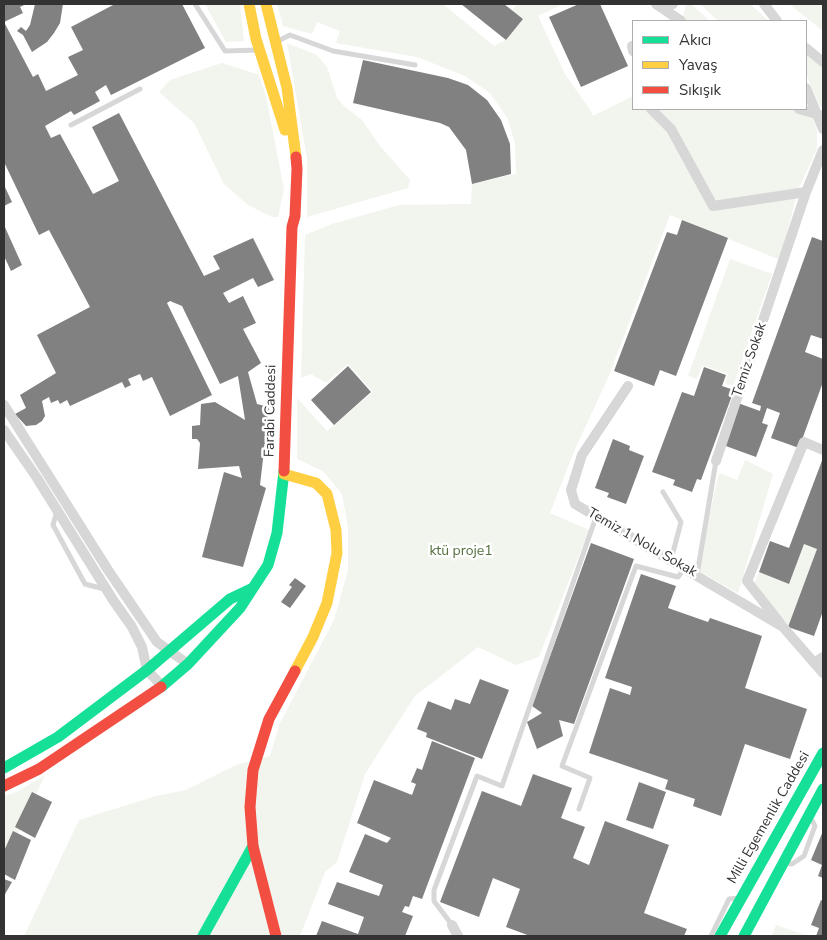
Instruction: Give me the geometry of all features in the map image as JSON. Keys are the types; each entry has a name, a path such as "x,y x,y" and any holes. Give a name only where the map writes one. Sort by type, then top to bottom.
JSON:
{"street":[{"name":"Farabi Caddesi","path":"249,4 259,50 285,132 288,172 287,217 292,227"},
{"name":"Farabi Caddesi","path":"4,786 39,769 162,686 188,664 240,608 268,565 277,533 284,474 292,227 295,216 297,169 287,88 266,4"},
{"path":"659,6 673,4"},
{"path":"764,4 776,20"},
{"path":"659,6 680,20"},
{"path":"259,50 274,38"},
{"path":"807,49 823,62"},
{"path":"259,50 280,58"},
{"path":"807,90 820,115 823,129"},
{"path":"652,110 670,130 713,206 806,192"},
{"path":"802,110 820,115"},
{"name":"Temiz Sokak","path":"716,461 806,192 823,150"},
{"name":"Temiz 1 Nolu Sokak","path":"628,386 582,455 571,490 575,504 784,627 819,660 823,673"},
{"path":"4,406 127,599 157,642 168,652 188,664"},
{"path":"4,430 37,478 106,590 132,627 142,646 147,670 162,686"},
{"path":"784,627 747,581 804,442 823,450"},
{"path":"276,936 253,846 250,807 254,770 260,744 269,719 313,637 327,604 336,553 336,530 327,494 316,483 284,474"},
{"name":"Farabi Caddesi","path":"4,768 58,737 147,670 230,599 252,588"},
{"name":"Milli Egemenlik Caddesi","path":"720,936 823,753"},
{"path":"744,936 823,789"},
{"path":"204,936 253,846"},
{"path":"195,936 210,923"},
{"path":"452,925 458,936"}],"lane":[{"path":"195,4 225,51 259,50"},
{"path":"274,38 290,35 333,51 416,65"},
{"path":"71,125 140,89"},
{"name":"Temiz Sokak","path":"697,575 716,461"},
{"path":"663,492 681,522 671,560"},
{"path":"57,510 53,525 85,584 106,590"},
{"path":"452,925 434,901 434,890 477,776 502,786 596,517"},
{"path":"578,809 590,778 562,766 636,566 678,577 685,568"},
{"name":"Milli Egemenlik Caddesi","path":"711,936 729,899 740,898"}],"green space":[{"path":"205,4 240,4 244,41 226,42"},
{"name":"ktü proje1","path":"277,4 443,4 494,46 506,40 523,19 512,10 517,4 563,4 538,16 566,76 593,116 632,96 632,110 807,110 807,104 817,130 817,149 798,190 780,260 670,215 608,378 575,449 550,513 589,530 539,657 516,665 478,647 415,696 365,774 337,862 325,872 300,936 24,936 79,820 156,796 186,790 236,765 270,756 280,723 334,620 348,570 348,528 342,494 323,471 297,459 297,398 327,431 373,392 348,364 326,383 311,374 301,378 305,235 332,224 399,205 471,204 472,184 516,174 515,144 508,119 490,93 465,76 417,57 336,43 340,31 317,22 312,34 283,26"},
{"path":"686,4 691,4 709,20 682,20"},
{"path":"700,4 750,4 768,20 717,20"},
{"path":"789,4 823,4 823,31"},
{"path":"287,43 317,55 327,67 337,98 362,120 380,146 410,180 408,188 307,217 307,158"},
{"path":"807,54 823,66 823,108 820,107 807,76"},
{"path":"222,63 259,75 266,97 284,189 278,217 272,217 248,205 224,184 194,123 159,92 170,80"},
{"path":"730,259 772,274 733,386 725,383 728,374 702,365 697,379 688,376"},
{"path":"745,460 773,474 738,593 697,570 719,473 737,480"},
{"path":"804,544 817,549 788,627 754,584 759,572 789,584"},
{"path":"45,775 4,864 4,796 17,792"},
{"path":"776,925 809,936 772,936"}],"building":[{"path":"4,4 26,4 20,7 23,13 4,22"},
{"path":"35,4 63,4 60,23 54,33 47,42 32,52 23,35 17,31 21,27 26,31 30,25"},
{"path":"115,4 182,4 205,48 111,95 106,85 95,92 100,101 74,115 71,111 45,126 51,138 60,134 93,194 119,181 92,127 119,113 204,276 220,269 213,256 253,238 274,280 258,287 253,278 223,293 229,303 243,296 256,323 243,329 261,363 248,372 257,404 269,407 260,485 266,488 243,567 202,557 224,472 242,478 239,466 198,469 200,443 197,439 192,439 192,426 200,425 201,404 215,402 245,420 238,376 220,384 182,306 170,301 167,303 212,395 170,416 152,377 143,381 140,374 128,379 131,385 125,388 122,382 70,406 67,400 60,404 58,400 51,403 49,397 42,401 45,416 36,425 26,426 15,414 26,408 20,395 56,373 37,335 90,307 49,230 39,235 4,162 4,22 33,77 38,74 46,91 78,75 68,57 83,50 71,27"},
{"path":"461,4 504,4 523,19 506,40"},
{"path":"579,4 600,4 628,66 581,87 549,17"},
{"path":"363,60 448,78 468,85 487,100 501,120 510,144 511,174 472,184 466,150 449,127 440,123 353,103"},
{"path":"4,185 12,202 4,206"},
{"path":"682,220 728,238 676,376 660,370 654,386 614,371 667,232 677,235"},
{"path":"4,225 22,265 11,271 4,256"},
{"path":"812,237 823,241 823,339 811,335 805,352 823,359 823,382 799,448 771,438 780,413 767,408 762,423 768,425 756,457 723,445 738,403 760,411 761,406 752,403"},
{"path":"348,366 371,392 334,425 311,400"},
{"path":"704,367 726,375 722,386 734,390 701,480 697,479 692,492 673,485 675,480 652,472 682,392 694,396"},
{"path":"613,439 630,446 629,450 644,456 626,504 607,497 609,493 595,488"},
{"path":"823,458 823,611 814,636 788,627 817,549 804,544 789,584 759,572 770,541 789,548"},
{"path":"591,543 634,559 574,724 559,720 563,736 537,749 527,722 542,713 532,706"},
{"path":"641,574 676,586 668,608 708,622 710,618 762,636 745,688 807,709 790,759 745,744 721,816 693,806 695,799 665,789 668,780 589,753 610,688 630,695 632,687 605,678"},
{"path":"295,578 306,586 290,608 281,602 292,587 289,585"},
{"path":"480,679 509,690 482,759 426,737 427,733 417,729 428,701 451,710 455,699 470,704"},
{"path":"432,741 475,758 422,899 413,896 409,907 405,906 402,912 413,916 405,936 316,936 322,921 358,934 364,917 328,904 337,882 379,896 383,885 349,872 365,834 387,843 391,838 357,823 374,780 412,795 416,784 411,782 417,768 422,770"},
{"path":"533,774 572,788 561,818 585,827 573,858 589,865 605,821 669,845 644,913 687,929 684,936 530,936 506,927 520,889 493,878 479,917 440,902 482,791 521,806"},
{"path":"639,782 666,792 653,829 626,820"},
{"path":"32,792 52,802 35,838 15,827"},
{"path":"13,831 31,840 15,880 4,874 4,851"},
{"path":"823,831 823,878 818,876 822,865 811,860"},
{"path":"4,879 12,882 4,896"},
{"path":"821,900 823,901 823,936 816,936 819,928 811,925"}],"traffic: fast":[{"path":"161,687 188,664 240,608 268,565 277,533 284,471"},
{"path":"4,768 58,737 147,670 230,599 251,589"},
{"path":"720,936 823,753"},
{"path":"744,936 823,789"},
{"path":"203,936 253,846"}],"traffic: slow":[{"path":"249,4 256,39 285,130"},
{"path":"266,4 287,88 296,157"},
{"path":"284,474 316,483 327,494 336,530 337,553 327,603 313,637 295,671"}],"traffic: jam":[{"path":"284,471 296,157"},
{"path":"276,936 253,846 250,807 253,770 269,719 295,671"},
{"path":"4,786 39,769 161,687"}]}
